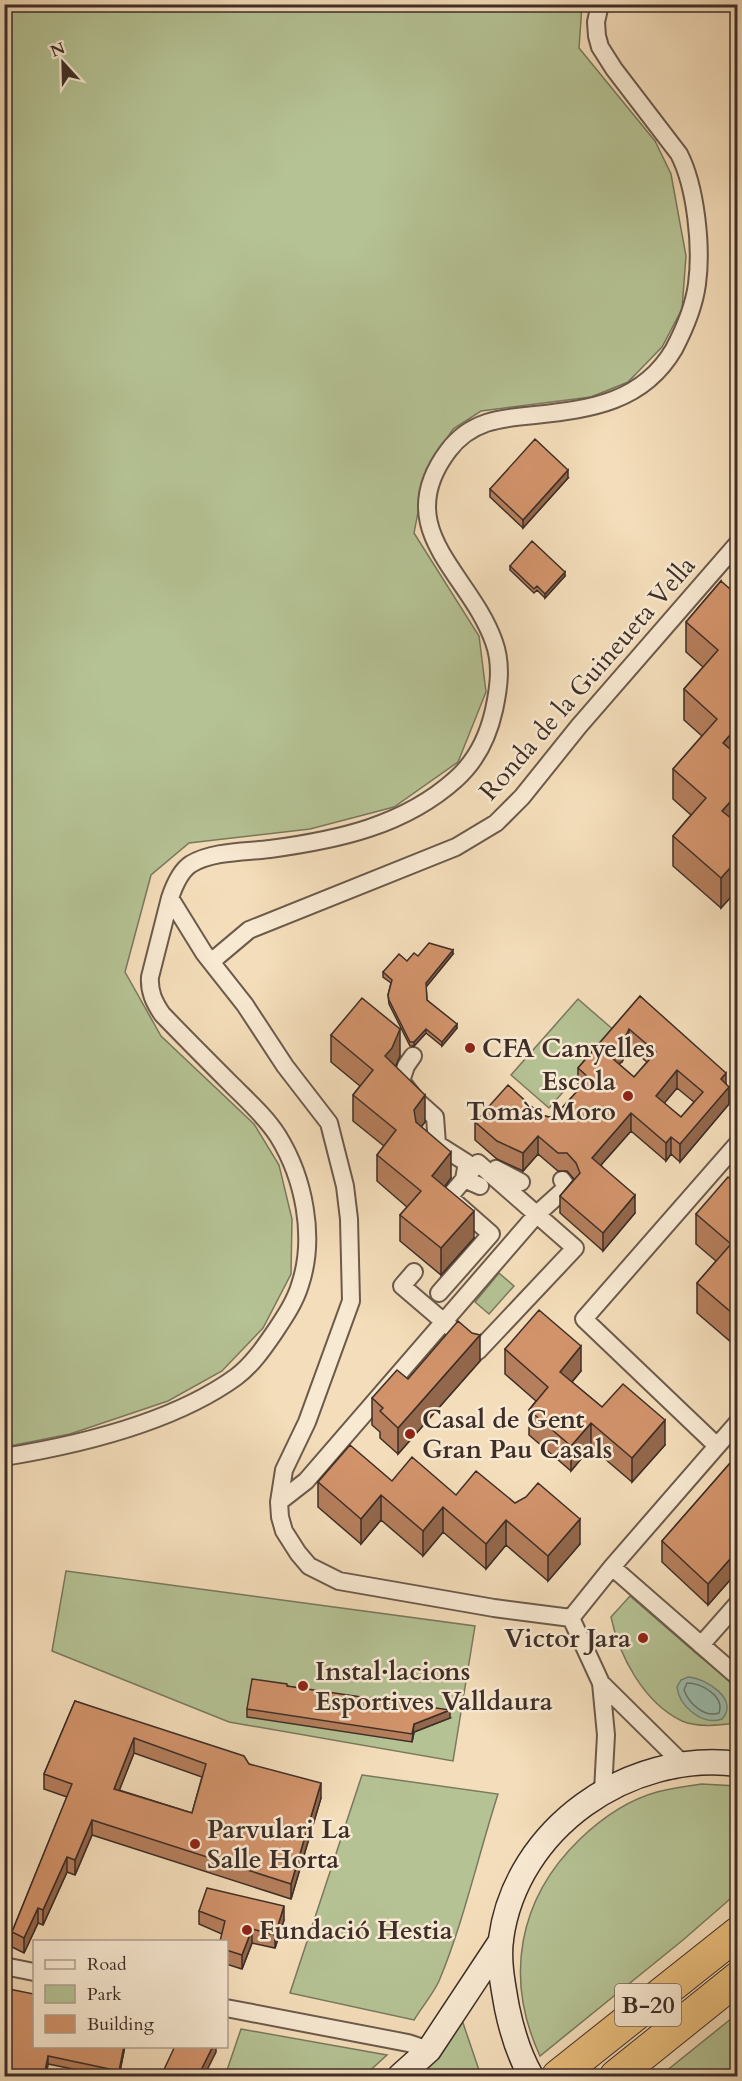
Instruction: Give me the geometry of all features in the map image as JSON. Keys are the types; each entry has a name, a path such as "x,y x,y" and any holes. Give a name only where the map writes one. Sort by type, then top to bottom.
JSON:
{"highway":[{"name":"B-20","path":"558,2076 738,1933"},
{"name":"B-20","path":"616,2076 738,1978"}],"main road":[{"path":"531,2076 519,2052 509,2016 501,1978 501,1941 513,1896 531,1859 563,1821 603,1791 638,1774 738,1754"},
{"path":"710,1761 738,1764"},
{"path":"400,2076 429,2050 501,1941"}],"street":[{"path":"4,1457 66,1446 134,1425 190,1403 217,1389 236,1377 256,1357 280,1323 300,1286 307,1250 307,1226 298,1179 285,1149 265,1119 162,1014 154,1002 150,977 173,887 184,870 204,859 295,845 376,827 421,806 468,768 492,720 499,670 494,642 488,629 436,546 431,534 427,505 432,478 449,449 459,438 480,423 604,404 637,389 661,368 682,334 695,298 699,270 690,184 679,154 600,48 596,22 600,4"},
{"name":"Ronda de la Guineueta Vella","path":"211,962 249,930 456,847 496,823 522,797 579,726 738,543"},
{"path":"170,898 211,962 245,1005 285,1066 328,1123 345,1186 349,1219 351,1301 307,1422 284,1470 279,1502 284,1532 309,1566 339,1581 494,1608 571,1618"},
{"path":"413,1056 406,1066 401,1081 416,1100 435,1117 437,1144 467,1163 478,1180 537,1214 575,1248 478,1351 442,1325 402,1286 414,1272"},
{"path":"717,1446 584,1319 738,1143"},
{"path":"439,1293 491,1234 449,1197 496,1168 521,1182"},
{"path":"279,1502 306,1481 537,1214 567,1187 562,1180"},
{"path":"571,1618 612,1567 738,1422"},
{"path":"612,1567 738,1677"},
{"path":"701,1645 738,1603"},
{"path":"571,1618 601,1683 606,1735 603,1791"},
{"path":"601,1683 684,1764"},
{"path":"4,1966 33,1972"},
{"path":"228,2008 408,2043 429,2050"}],"green space":[{"path":"4,5 582,5 579,48 655,141 671,174 686,256 682,309 662,347 628,382 591,397 481,411 453,429 426,470 414,533 479,636 486,692 458,762 394,807 310,829 189,843 151,875 125,972 161,1036 254,1124 279,1165 292,1219 291,1274 263,1328 222,1371 168,1401 70,1434 5,1447"},
{"path":"578,999 616,1032 549,1108 511,1075"},
{"path":"499,1273 514,1286 489,1314 475,1302"},
{"name":"Instal·lacions Esportives Valldaura","path":"66,1571 475,1626 453,1761 229,1722 52,1651"},
{"path":"630,1596 737,1686 737,1723 702,1725 682,1721 656,1703 645,1690 635,1677 620,1647 611,1617"},
{"path":"362,1775 498,1794 448,1958 437,1986 414,2020 290,1993"},
{"path":"702,1784 737,1786 737,1893 540,2056 529,2027 522,1998 520,1969 523,1941 531,1913 543,1887 559,1862 580,1839 616,1811 646,1795"},
{"path":"737,2014 737,2076 660,2076"},
{"path":"462,2020 481,2076 414,2076"},
{"path":"241,2029 387,2055 364,2076 225,2076"}],"water":[{"path":"688,1677 711,1685 724,1697 727,1704 722,1719 707,1720 700,1717 682,1701 677,1687 681,1680"}],"building":[{"path":"535,439 568,470 523,520 490,489"},
{"path":"532,541 565,572 545,594 537,586 534,589 510,566"},
{"path":"721,581 738,596 738,659 734,663 738,665 738,726 723,743 738,756 738,793 722,811 738,824 738,859 721,878 673,836 706,798 673,769 717,719 684,689 718,650 686,622"},
{"path":"429,943 453,950 426,983 427,1000 457,1024 442,1042 426,1029 414,1042 410,1042 389,1000 392,980 383,972 399,954 407,961 414,953 418,956"},
{"path":"640,996 726,1073 721,1079 729,1087 680,1144 671,1137 666,1143 631,1113 592,1158 635,1195 603,1233 560,1196 580,1173 576,1163 567,1153 558,1153 538,1136 523,1153 497,1141 475,1122 508,1085 541,1115 553,1118 589,1078 578,1068","holes":["629,1029 656,1052 634,1077 606,1053 622,1044","677,1070 703,1092 681,1117 656,1096"]},
{"path":"362,998 400,1029 392,1048 385,1056 425,1095 414,1110 416,1122 451,1152 432,1176 474,1211 441,1248 400,1215 421,1191 377,1155 396,1130 353,1095 373,1070 331,1035"},
{"path":"728,1177 738,1185 738,1318 697,1283 731,1244 696,1214"},
{"path":"539,1310 581,1346 560,1372 602,1407 623,1384 665,1420 632,1458 591,1423 571,1446 529,1410 548,1387 505,1349"},
{"path":"458,1321 472,1333 480,1335 398,1428 380,1411 383,1408 372,1398 397,1370 408,1379"},
{"path":"350,1445 392,1481 412,1457 456,1495 476,1471 515,1503 526,1497 538,1483 580,1519 548,1556 506,1520 486,1544 443,1507 423,1531 381,1495 361,1519 318,1482"},
{"path":"738,1454 738,1550 708,1584 662,1541"},
{"path":"252,1679 450,1710 414,1724 412,1734 247,1709"},
{"name":"Parvulari La Salle Horta","path":"75,1701 244,1756 249,1764 321,1783 291,1884 92,1820 75,1860 67,1857 43,1910 38,1908 24,1938 12,1932 72,1784 44,1774","holes":["134,1738 206,1764 192,1813 114,1789"]},
{"path":"4,1783 9,1813 4,1814"},
{"path":"207,1888 284,1906 275,1935 252,1929 242,1955 228,1951 228,1940 220,1940 225,1921 199,1911"},
{"path":"4,1988 33,1994 33,2048 124,2048 119,2071 48,2056 44,2076 4,2076"},
{"path":"174,2048 212,2048 198,2076 161,2076"}],"place":[{"name":"CFA Canyelles","path":"470,1048"},
{"name":"Escola Tomàs Moro","path":"628,1096"},
{"name":"Casal de Gent Gran Pau Casals","path":"410,1434"},
{"name":"Victor Jara","path":"643,1638"},
{"name":"Instal·lacions Esportives Valldaura","path":"303,1686"},
{"name":"Parvulari La Salle Horta","path":"195,1844"},
{"name":"Fundació Hestia","path":"247,1930"}]}
